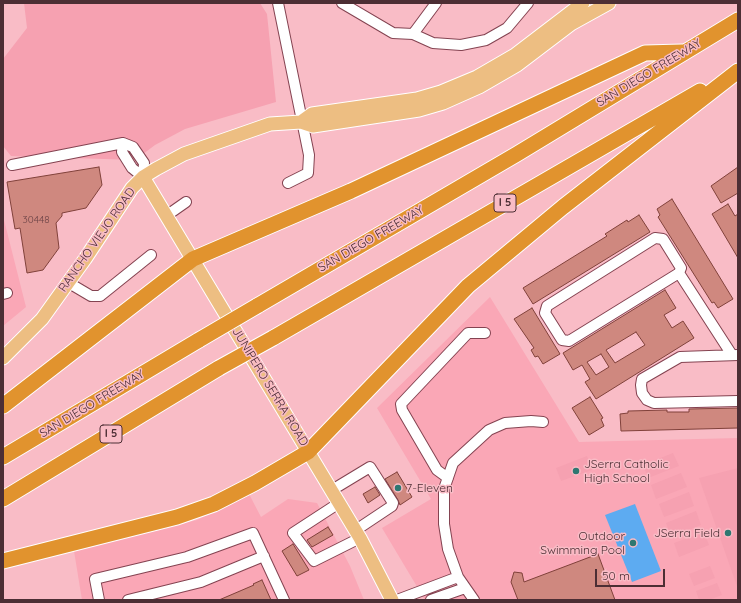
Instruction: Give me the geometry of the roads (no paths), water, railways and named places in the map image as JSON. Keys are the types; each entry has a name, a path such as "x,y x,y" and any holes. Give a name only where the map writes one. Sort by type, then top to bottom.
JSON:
{"highway":[{"name":"SAN DIEGO FREEWAY","path":"3,456 516,154 682,52 738,20"},
{"path":"3,406 193,259 351,191 645,53 682,52"},
{"path":"3,561 178,516 214,504 255,483 308,452 468,286 563,207 738,70"},
{"name":"I 5","path":"3,499 219,368 738,70"}],"main road":[{"name":"RANCHO VIEJO ROAD","path":"301,122 312,114 410,100 441,92 477,77 515,55 583,3"},
{"name":"RANCHO VIEJO ROAD","path":"3,358 42,319 68,283 127,194 143,177 184,154 270,124 301,122 313,126 419,110 443,103 479,87 517,65 594,6 609,3"},
{"name":"JUNIPERO SERRA ROAD","path":"143,177 358,534 392,600"}],"street":[{"path":"278,3 301,122 309,155 308,173 288,183"},
{"path":"342,3 393,33 413,34 433,43 460,45 486,40 507,28 528,3"},
{"path":"413,34 436,3"},
{"path":"12,164 123,143 122,152 132,168 143,177"},
{"path":"166,216 186,202"},
{"path":"655,238 663,239 681,268 679,273 569,341 562,340 545,313 548,306 655,238"},
{"path":"68,283 91,296 100,296 151,255"},
{"path":"679,273 735,355"},
{"path":"448,478 437,470 402,410 401,404 468,333 485,332"},
{"path":"735,355 680,356 642,379 641,385 642,393 647,400 654,403 738,401"},
{"path":"474,600 458,577 448,549 444,524 444,489 453,463 489,430 505,423 531,421 543,422"},
{"path":"332,490 370,467 393,503 392,506 358,534 314,561 293,533 339,503"},
{"path":"99,600 95,579 187,556 252,532 284,600"},
{"path":"128,600 201,582 264,556"},
{"path":"397,600 458,577"},
{"path":"431,600 465,588"}],"water":[{"name":"Outdoor Swimming Pool","path":"635,504 661,571 632,582 605,515"}],"place":[{"name":"JSerra Catholic High School","path":"576,471"},
{"name":"7-Eleven","path":"398,488"},
{"name":"JSerra Field","path":"728,533"},
{"name":"Outdoor Swimming Pool","path":"633,543"}]}
